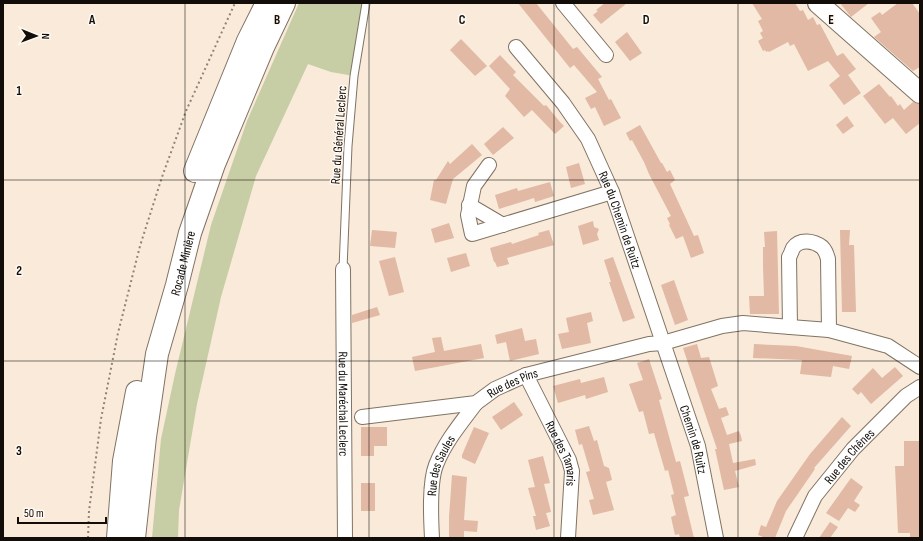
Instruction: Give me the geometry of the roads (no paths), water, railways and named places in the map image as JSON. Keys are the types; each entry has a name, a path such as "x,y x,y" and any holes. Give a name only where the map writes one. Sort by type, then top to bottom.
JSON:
{"highway":[{"name":"Rocade Minière","path":"118,538 124,461 139,379 171,249 201,156 248,41 267,3"},
{"name":"Rocade Minière","path":"134,538 145,437 157,354 177,286 190,233 214,164 263,47 284,3"}],"street":[{"path":"818,3 920,92"},
{"path":"571,6 606,55"},
{"name":"Rue du Chemin de Ruitz","path":"516,47 588,139 612,192 663,343"},
{"path":"489,165 474,186 469,205 468,216 472,234 612,192"},
{"path":"469,205 503,225"},
{"path":"790,326 790,257 794,247 807,241 824,248 828,259 829,330"},
{"name":"Rue du Maréchal Leclerc","path":"343,269 345,538"},
{"name":"Rue des Pins","path":"362,417 476,403 495,389 526,375 649,344 663,343 729,325 743,324 790,326 829,330 888,346 912,360 920,367"},
{"name":"Chemin de Ruitz","path":"663,343 698,446 716,538"},
{"name":"Rue des Tamaris","path":"526,375 569,460 572,471 568,538"},
{"name":"Rue des Chênes","path":"795,538 815,496 852,449 906,396 920,387"},
{"name":"Rue des Saules","path":"432,538 431,495 435,466 450,438 476,403"}],"lane":[{"name":"Rue du Général Leclerc","path":"343,269 347,154 351,107 354,76 366,3"}]}
